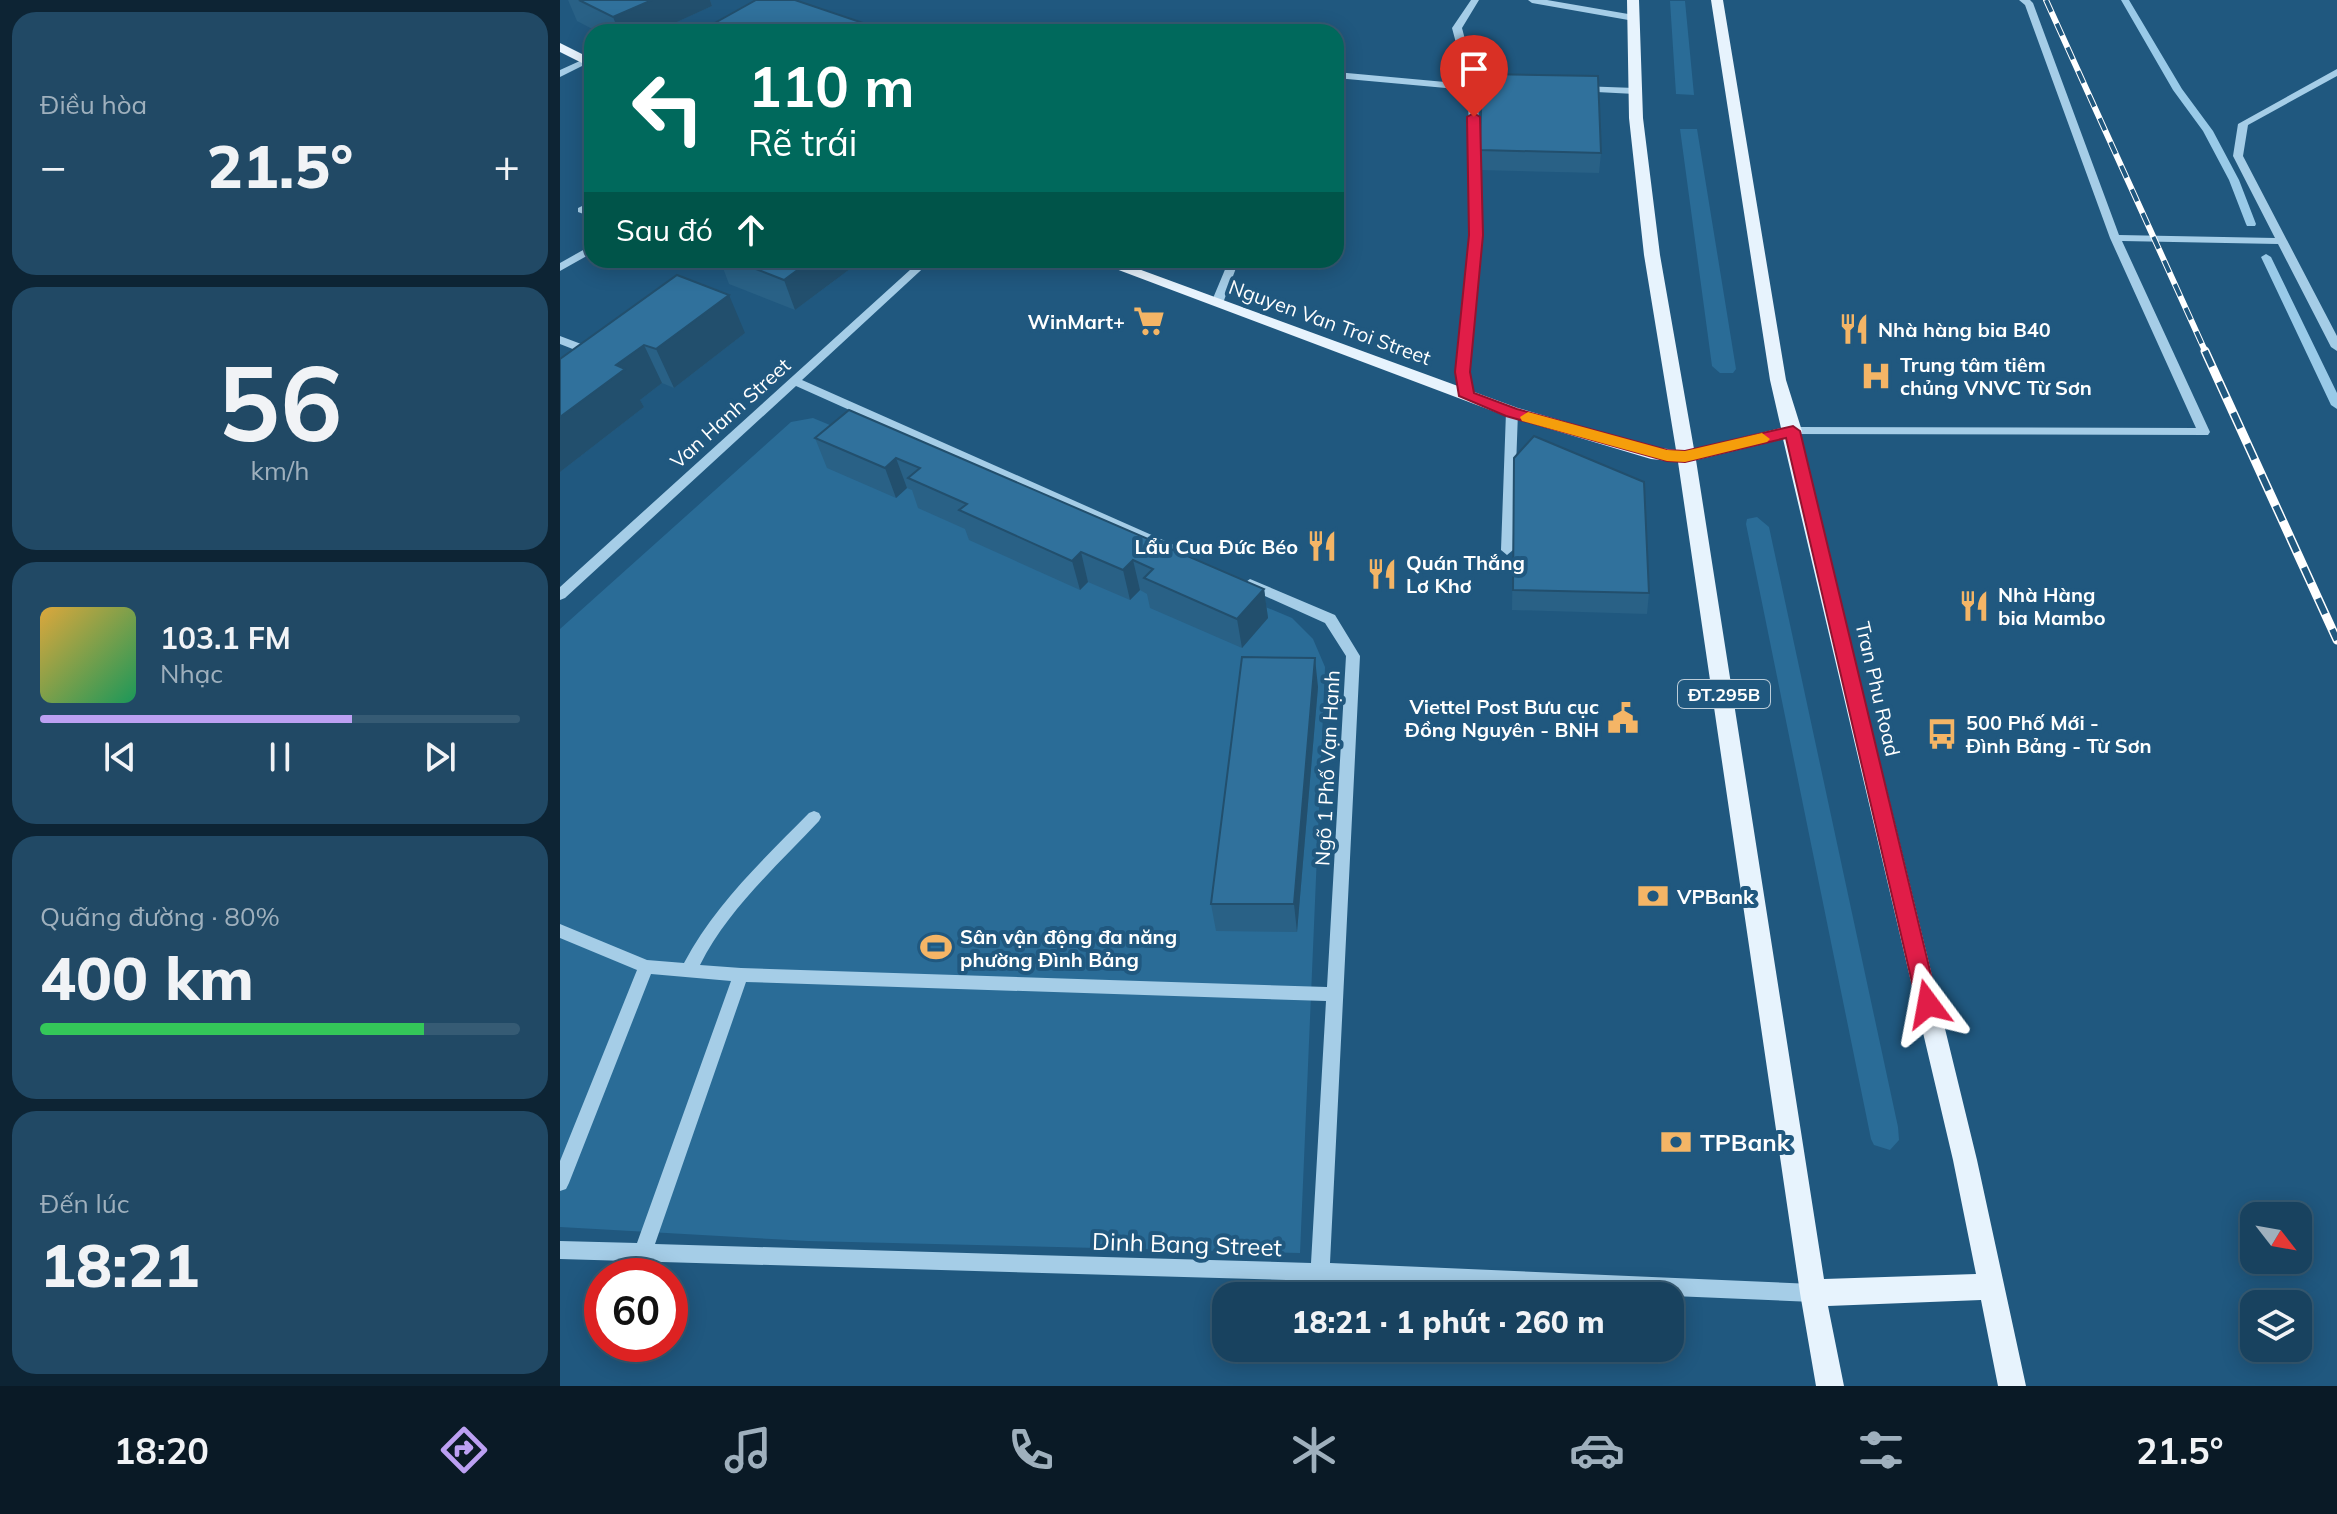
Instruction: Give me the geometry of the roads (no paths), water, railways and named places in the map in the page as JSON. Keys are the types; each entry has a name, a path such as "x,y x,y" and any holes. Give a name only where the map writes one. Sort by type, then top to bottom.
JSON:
{"main road":[{"name":"Tran Phu Road","path":"1717,0 1778,380 1793,431 1965,1160 2012,1386"},
{"name":"ĐT.295B","path":"1634,9 1635,91 1652,255 1700,539 1813,1293 1830,1386"},
{"path":"560,47 584,60"},
{"name":"Nguyen Van Troi Street","path":"1122,268 1512,412 1651,453 1685,457"},
{"path":"1685,457 1793,431"},
{"path":"1813,1293 1989,1287"}],"street":[{"path":"1467,396 1462,372 1476,235 1473,88 1457,28 1475,0"},
{"path":"1532,0 1634,9"},
{"path":"1793,431 2204,432 2115,238 2029,3 2023,0"},
{"path":"560,74 584,65"},
{"path":"2337,72 2243,124 2238,156 2337,347"},
{"path":"1344,76 1487,88"},
{"path":"1574,89 1635,91"},
{"path":"2115,238 2281,241"},
{"path":"560,268 584,253"},
{"name":"Van Hanh Street","path":"560,595 918,268"},
{"path":"1217,303 1231,268"},
{"path":"560,340 602,357"},
{"path":"794,381 1185,555"},
{"path":"1507,550 1512,412"},
{"name":"Ngõ 1 Phố Vạn Hạnh","path":"1229,574 1330,619 1353,656 1320,1272"},
{"path":"689,970 701,942 722,915 814,817"},
{"path":"560,931 646,967 741,975 1334,994"},
{"path":"560,1183 646,967"},
{"path":"642,1254 741,975"},
{"name":"Dinh Bang Street","path":"560,1250 1320,1272 1813,1293"}],"waterway":[{"path":"2125,0 2178,90 2208,131 2234,180 2251,224"},
{"path":"2266,257 2337,405"}],"railway":[{"path":"2046,0 2206,353"},
{"path":"2205,351 2337,640"}],"place":[{"name":"WinMart+","path":"1149,321"},
{"name":"Nhà hàng bia B40","path":"1854,329"},
{"name":"Trung tâm tiêm chủng VNVC Từ Sơn","path":"1876,376"},
{"name":"Lẩu Cua Đức Béo","path":"1322,546"},
{"name":"Quán Thắng Lơ Khơ","path":"1382,574"},
{"name":"Nhà Hàng bia Mambo","path":"1974,606"},
{"name":"Viettel Post Bưu cục Đồng Nguyên - BNH","path":"1623,718"},
{"name":"500 Phố Mới - Đình Bảng - Từ Sơn","path":"1942,734"},
{"name":"VPBank","path":"1653,896"},
{"name":"Sân vận động đa năng phường Đình Bảng","path":"936,947"},
{"name":"TPBank","path":"1676,1142"}]}
